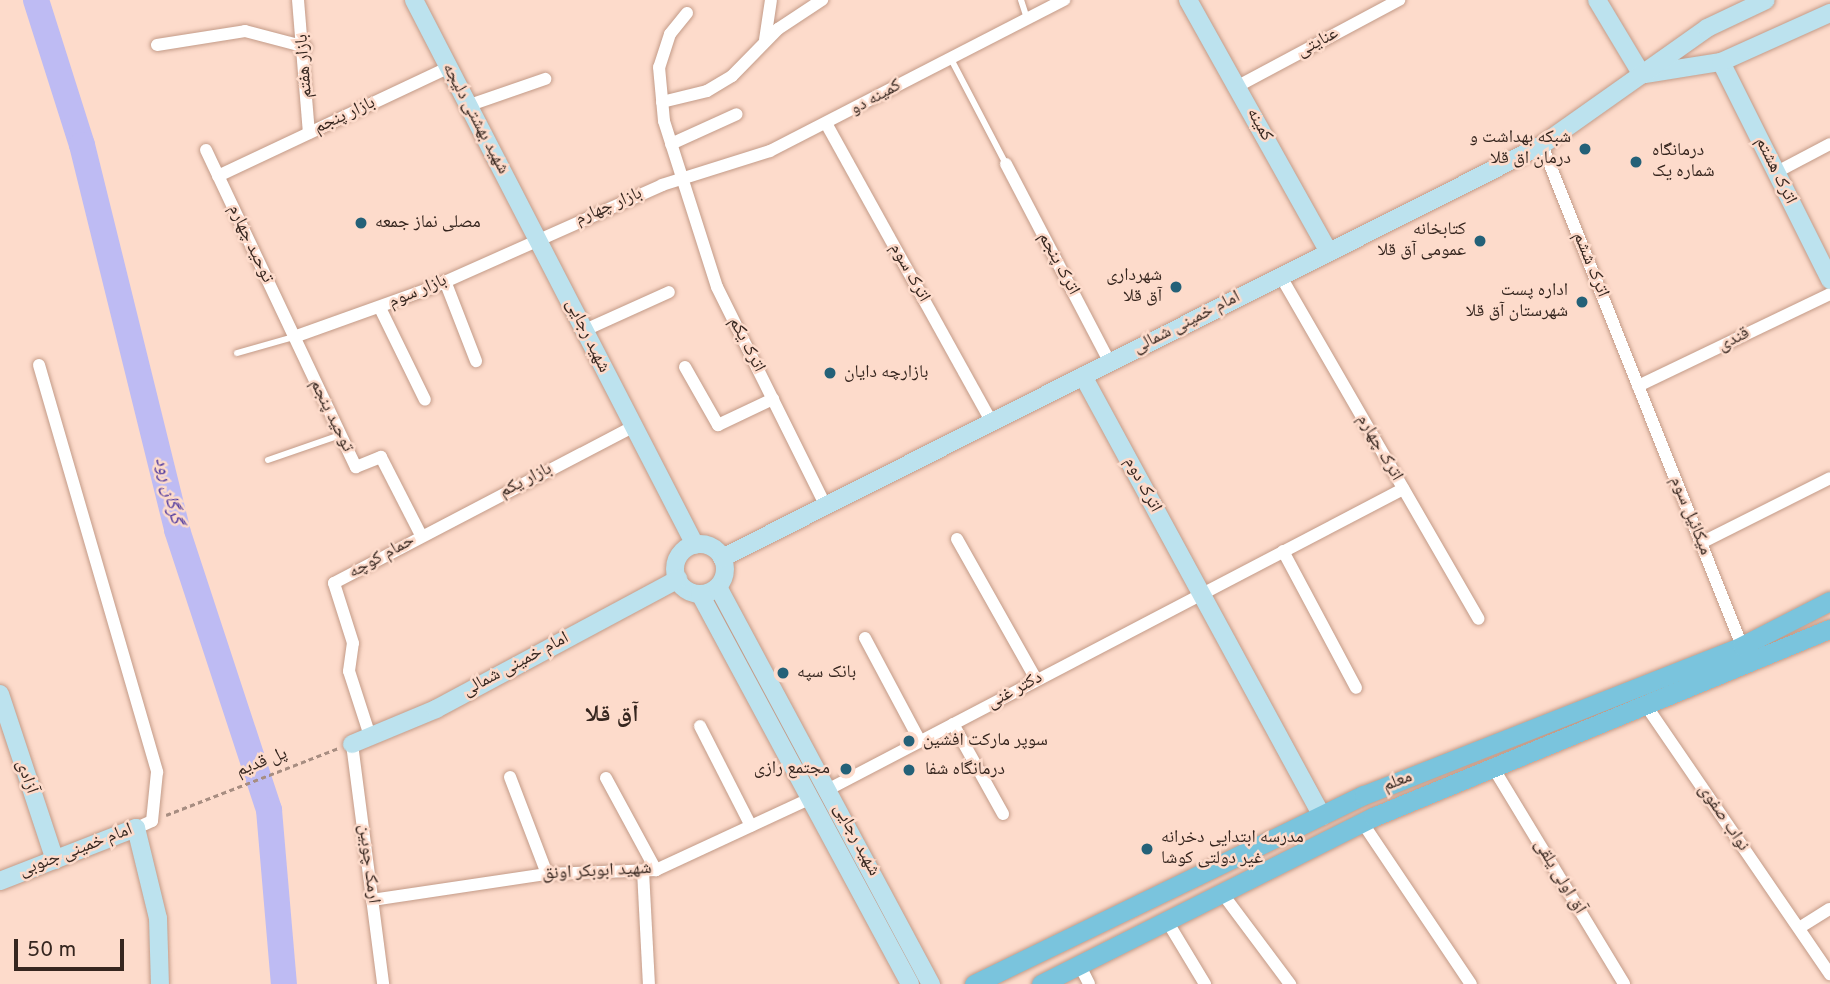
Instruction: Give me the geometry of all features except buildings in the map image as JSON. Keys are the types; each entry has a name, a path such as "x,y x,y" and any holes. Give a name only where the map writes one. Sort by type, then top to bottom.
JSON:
{"main road":[{"name":"شهید بهشتی دلیجه","path":"414,0 447,68 538,237"},
{"name":"کمینه","path":"1188,0 1328,250"},
{"path":"1597,0 1642,75"},
{"name":"امام خمینی شمالی","path":"722,558 1328,250 1542,145 1707,28 1766,0"},
{"name":"امام خمینی شمالی","path":"1642,75 1721,62 1830,13"},
{"name":"اترک هشتم","path":"1721,62 1830,280"},
{"name":"شهید رجایی","path":"538,237 632,427 695,545"},
{"name":"اترک دوم","path":"1083,376 1322,816"},
{"path":"695,545 711,547 722,558 718,587 700,594 678,579 681,554 695,545"},
{"name":"امام خمینی شمالی","path":"352,744 436,709 678,579"},
{"name":"شهید رجایی","path":"718,587 829,789 931,984"},
{"name":"شهید رجایی","path":"700,594 910,984"},
{"name":"معلم","path":"974,984 1364,795 1742,646 1830,601"},
{"name":"معلم","path":"1041,984 1367,819 1647,707 1830,629"},
{"name":"آزادی","path":"0,694 7,741 55,860"},
{"path":"1364,795 1379,803 1367,819"},
{"path":"144,825 158,918 160,984"},
{"name":"امام خمینی جنوبی","path":"0,881 144,825"}],"street":[{"name":"بازار هفتم","path":"298,0 306,47 309,133"},
{"path":"765,40 771,0"},
{"path":"662,102 724,81 765,40 822,0"},
{"name":"کمینه دو","path":"681,181 827,125 950,57 1065,0"},
{"name":"عنایتی","path":"1238,86 1399,0"},
{"name":"اترک یکم","path":"687,13 670,34 659,67 662,102 681,181 717,287 825,505"},
{"path":"158,45 245,31 306,47"},
{"name":"بازار پنجم","path":"218,176 447,68"},
{"path":"467,106 545,79"},
{"path":"671,144 737,114"},
{"name":"اترک سوم","path":"827,125 991,421"},
{"path":"1775,173 1830,144"},
{"name":"اترک ششم","path":"1542,145 1638,386"},
{"name":"توحید چهارم","path":"206,150 294,337"},
{"name":"اترک پنجم","path":"1006,164 1110,363"},
{"name":"بازار چهارم","path":"538,237 681,181"},
{"name":"بازار سوم","path":"294,337 380,309 538,237"},
{"name":"اترک چهارم","path":"1280,275 1479,619"},
{"path":"444,281 475,361"},
{"path":"585,330 669,292"},
{"name":"قندی","path":"1638,386 1830,294"},
{"path":"380,309 425,400"},
{"name":"توحید پنجم","path":"294,337 356,467 381,457 421,535"},
{"path":"39,365 157,772 144,825"},
{"path":"685,367 718,425 773,399"},
{"name":"میکائیل سوم","path":"1638,386 1742,646"},
{"name":"بازار یکم","path":"421,535 632,427"},
{"path":"1701,543 1830,478"},
{"name":"دکتر غنی","path":"829,789 1403,489"},
{"name":"حمام کوچه","path":"370,736 349,671 353,643 334,583 421,535"},
{"path":"957,539 1036,679"},
{"path":"1283,551 1356,688"},
{"path":"865,638 920,741"},
{"name":"نواب صفوی","path":"1647,707 1830,974"},
{"path":"953,724 1003,814"},
{"path":"700,726 751,826"},
{"name":"ارمک چوبین","path":"352,744 383,984"},
{"name":"آق اولی یلقی","path":"1494,769 1624,984"},
{"path":"510,777 547,874"},
{"path":"606,778 650,871 649,984"},
{"name":"شهید ابوبکر اونق","path":"372,900 547,874 650,871 809,799"},
{"path":"1367,819 1471,984"},
{"path":"1222,893 1290,984"},
{"path":"1798,928 1830,909"},
{"path":"1167,920 1205,984"},
{"path":"1079,964 1089,984"}],"lane":[{"path":"1021,0 1027,19"},
{"path":"950,57 1006,164"},
{"path":"237,353 294,337"},
{"path":"268,460 340,435"}],"path":[{"name":"پل قدیم","path":"144,825 209,796 323,752"}],"waterway":[{"name":"گرگان رود","path":"36,0 82,145 177,530 269,810 284,984"}],"place":[{"name":"شبکه بهداشت و درمان اق قلا","path":"1585,149"},
{"name":"درمانگاه شماره یک","path":"1636,162"},
{"name":"مصلی نماز جمعه","path":"361,223"},
{"name":"کتابخانه عمومی آق قلا","path":"1480,241"},
{"name":"شهرداری آق قلا","path":"1176,287"},
{"name":"اداره پست شهرستان آق قلا","path":"1582,302"},
{"name":"بازارچه دایان","path":"830,373"},
{"name":"بانک سپه","path":"783,673"},
{"name":"سوپر مارکت افشین","path":"909,741"},
{"name":"مجتمع رازی","path":"846,769"},
{"name":"درمانگاه شفا","path":"909,770"},
{"name":"مدرسه ابتدایی دخرانه غیر دولتی کوشا","path":"1147,849"}],"district":[{"name":"آق قلا","path":"612,716"}]}
